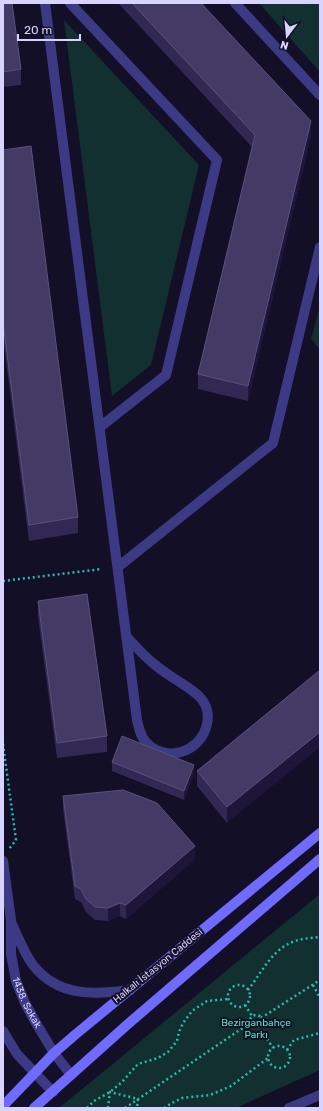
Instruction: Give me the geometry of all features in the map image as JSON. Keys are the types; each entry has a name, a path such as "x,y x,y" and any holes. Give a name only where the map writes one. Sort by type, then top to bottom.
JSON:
{"main road":[{"name":"Halkalı İstasyon Caddesi","path":"3,1106 54,1053 320,833"},
{"path":"34,1108 128,1024 320,859"}],"street":[{"path":"45,3 126,636 139,731 146,742 155,749 166,753 178,753 189,750 198,743 204,734 208,723 207,711 203,701 196,692 169,676 153,664 126,636"},
{"path":"70,3 217,160 166,375 100,427"},
{"path":"235,3 320,95"},
{"path":"118,567 273,443 320,247"},
{"name":"1438. Sokak","path":"3,861 10,920 11,954 16,981 25,1003 54,1053 71,1075"},
{"name":"1438. Sokak","path":"10,920 33,965 47,980 85,993 106,993 130,990"},
{"path":"3,1031 17,1054 53,1092"},
{"path":"289,1108 320,1095"}],"path":[{"path":"3,581 118,567"},
{"path":"3,744 16,840 7,851"},
{"path":"248,990 270,959 285,945 296,940 320,937"},
{"path":"261,1018 320,980"},
{"path":"313,985 320,998"},
{"path":"87,1108 94,1100 110,1092 122,1082 138,1064 158,1058 168,1052 177,1041 183,1023 192,1011 206,1000 229,999 238,1007 245,1005 250,996 248,990 242,986 235,986 230,990 229,999"},
{"path":"245,1005 252,1016"},
{"path":"252,1016 257,1015 261,1018"},
{"path":"125,1108 250,1024 252,1016"},
{"path":"259,1026 261,1023 261,1018"},
{"path":"250,1024 255,1027 259,1026"},
{"path":"259,1026 273,1048"},
{"path":"287,1050 294,1040 320,1033"},
{"path":"278,1046 287,1050 290,1058 284,1067 274,1067 271,1065 268,1058 269,1051 278,1046"},
{"path":"164,1108 182,1098 210,1095 231,1086 268,1058"},
{"path":"110,1092 138,1099"},
{"path":"108,1108 110,1092"},
{"path":"137,1108 138,1099"}],"green space":[{"path":"259,3 320,3 320,72"},
{"path":"64,20 199,165 151,365 112,396"},
{"path":"320,306 320,350 311,339"},
{"name":"Bezirganbahçe Parkı","path":"320,894 320,1070 236,1108 59,1108"}],"building":[{"path":"3,3 12,3 21,69 3,72"},
{"path":"132,3 201,3 311,121 248,386 198,374 255,135"},
{"path":"31,146 78,517 29,525 3,322 3,150"},
{"path":"87,594 107,736 57,743 38,601"},
{"path":"320,670 320,732 227,807 197,771"},
{"path":"122,736 194,765 184,791 112,762"},
{"path":"123,790 157,803 195,846 126,905 120,903 108,908 95,907 86,899 81,889 75,886 63,796"}]}
